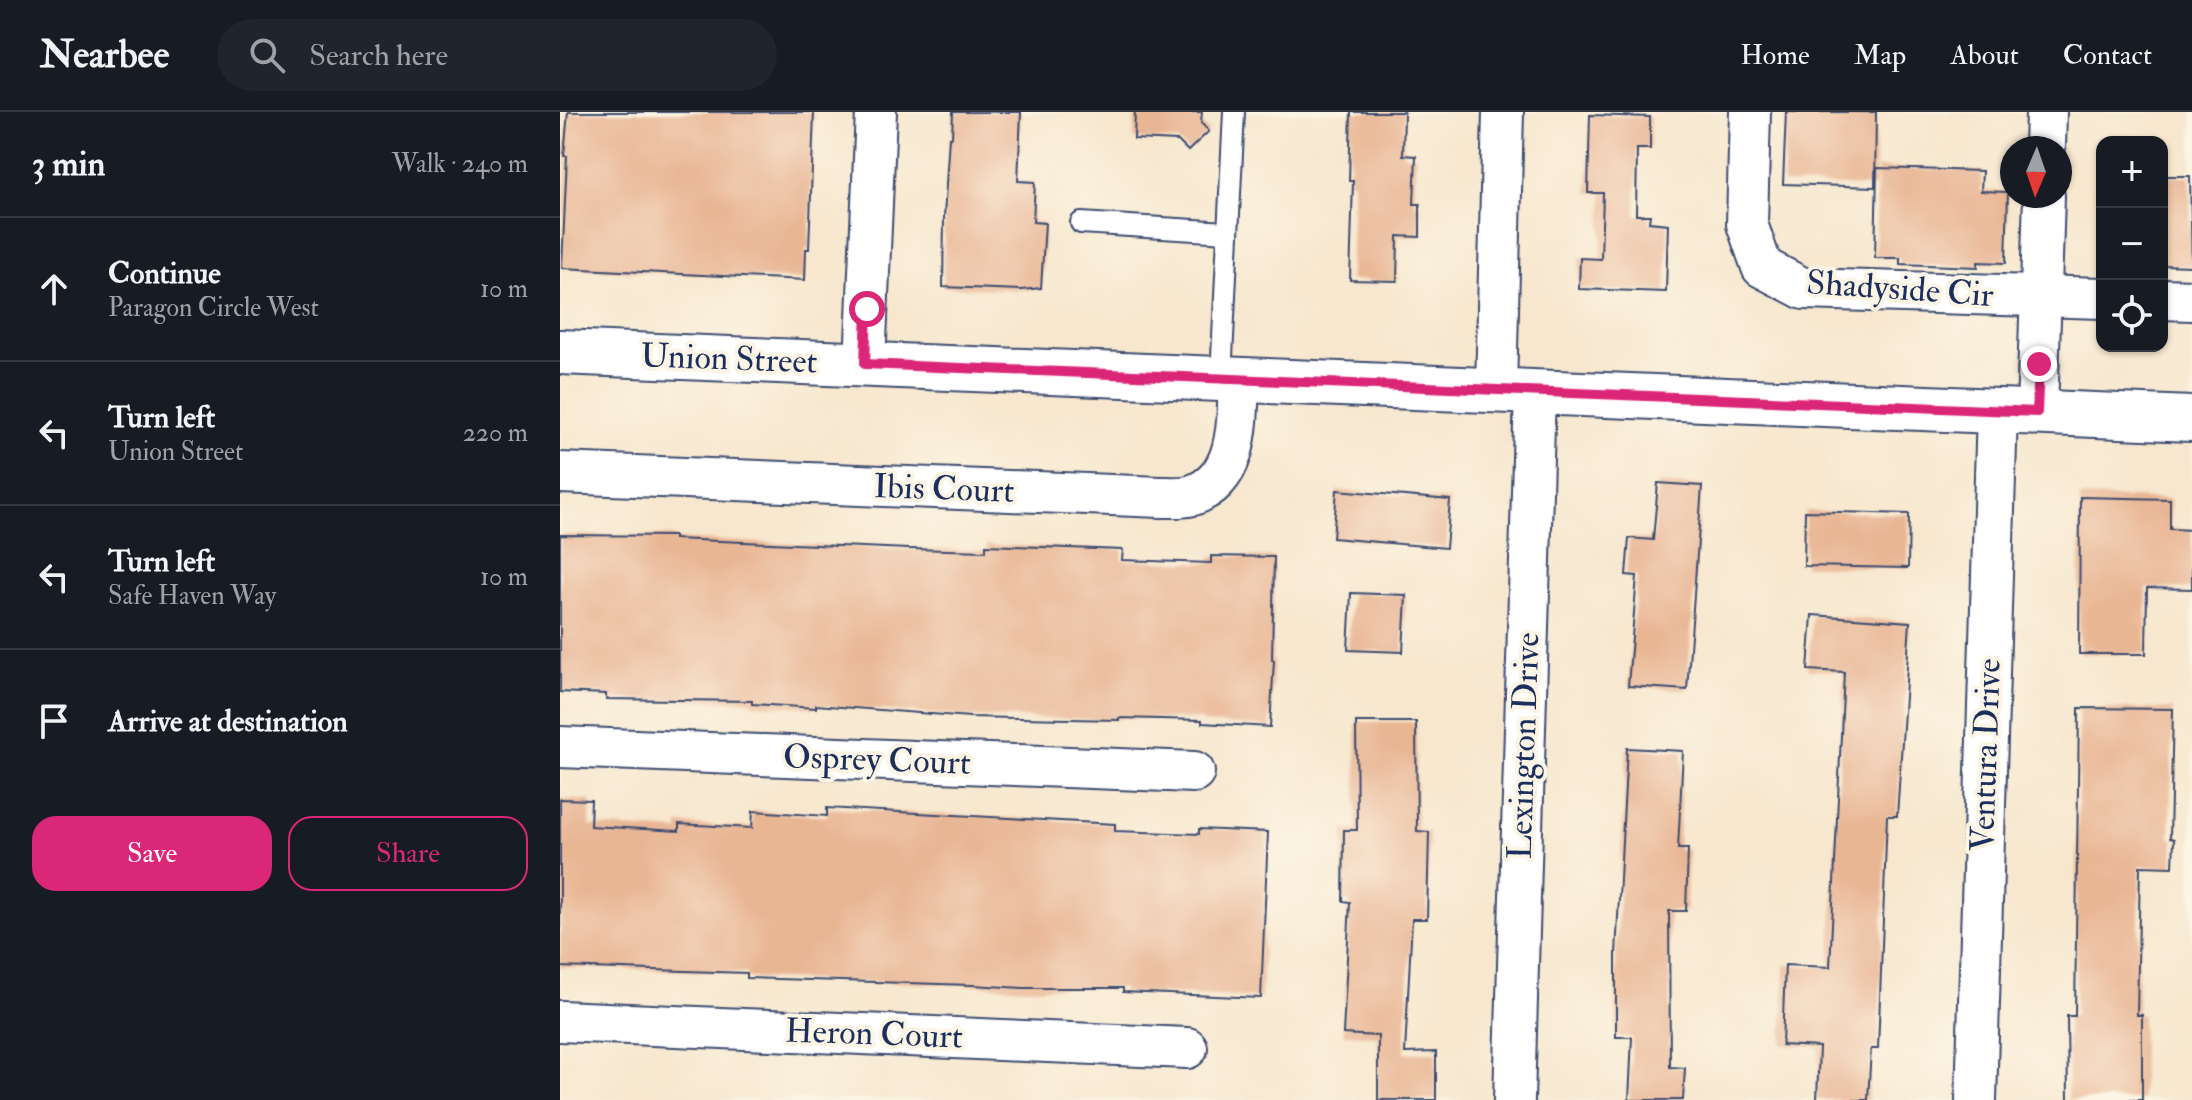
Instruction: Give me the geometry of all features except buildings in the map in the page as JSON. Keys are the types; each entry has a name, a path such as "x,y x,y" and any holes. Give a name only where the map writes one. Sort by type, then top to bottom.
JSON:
{"street":[{"path":"865,364 876,112"},
{"name":"Lexington Drive","path":"1503,112 1516,390 1514,1100"},
{"name":"Shadyside Cir","path":"1750,112 1747,224 1762,267 1804,289 2096,298"},
{"path":"2045,136 2046,112"},
{"name":"Ventura Drive","path":"1976,1100 2017,412 2041,297 2044,208"},
{"path":"2168,299 2192,300"},
{"name":"Union Street","path":"560,352 2192,419"},
{"name":"Ibis Court","path":"560,473 1191,496 1215,482 1229,462 1236,427 1230,378"},
{"name":"Osprey Court","path":"560,747 1194,772"},
{"name":"Heron Court","path":"560,1021 1187,1048"}],"lane":[{"path":"1230,378 1227,232 1234,112"},
{"path":"1081,223 1227,232"}],"route":[{"path":"867,309 865,364 2037,412 2039,364"}]}
